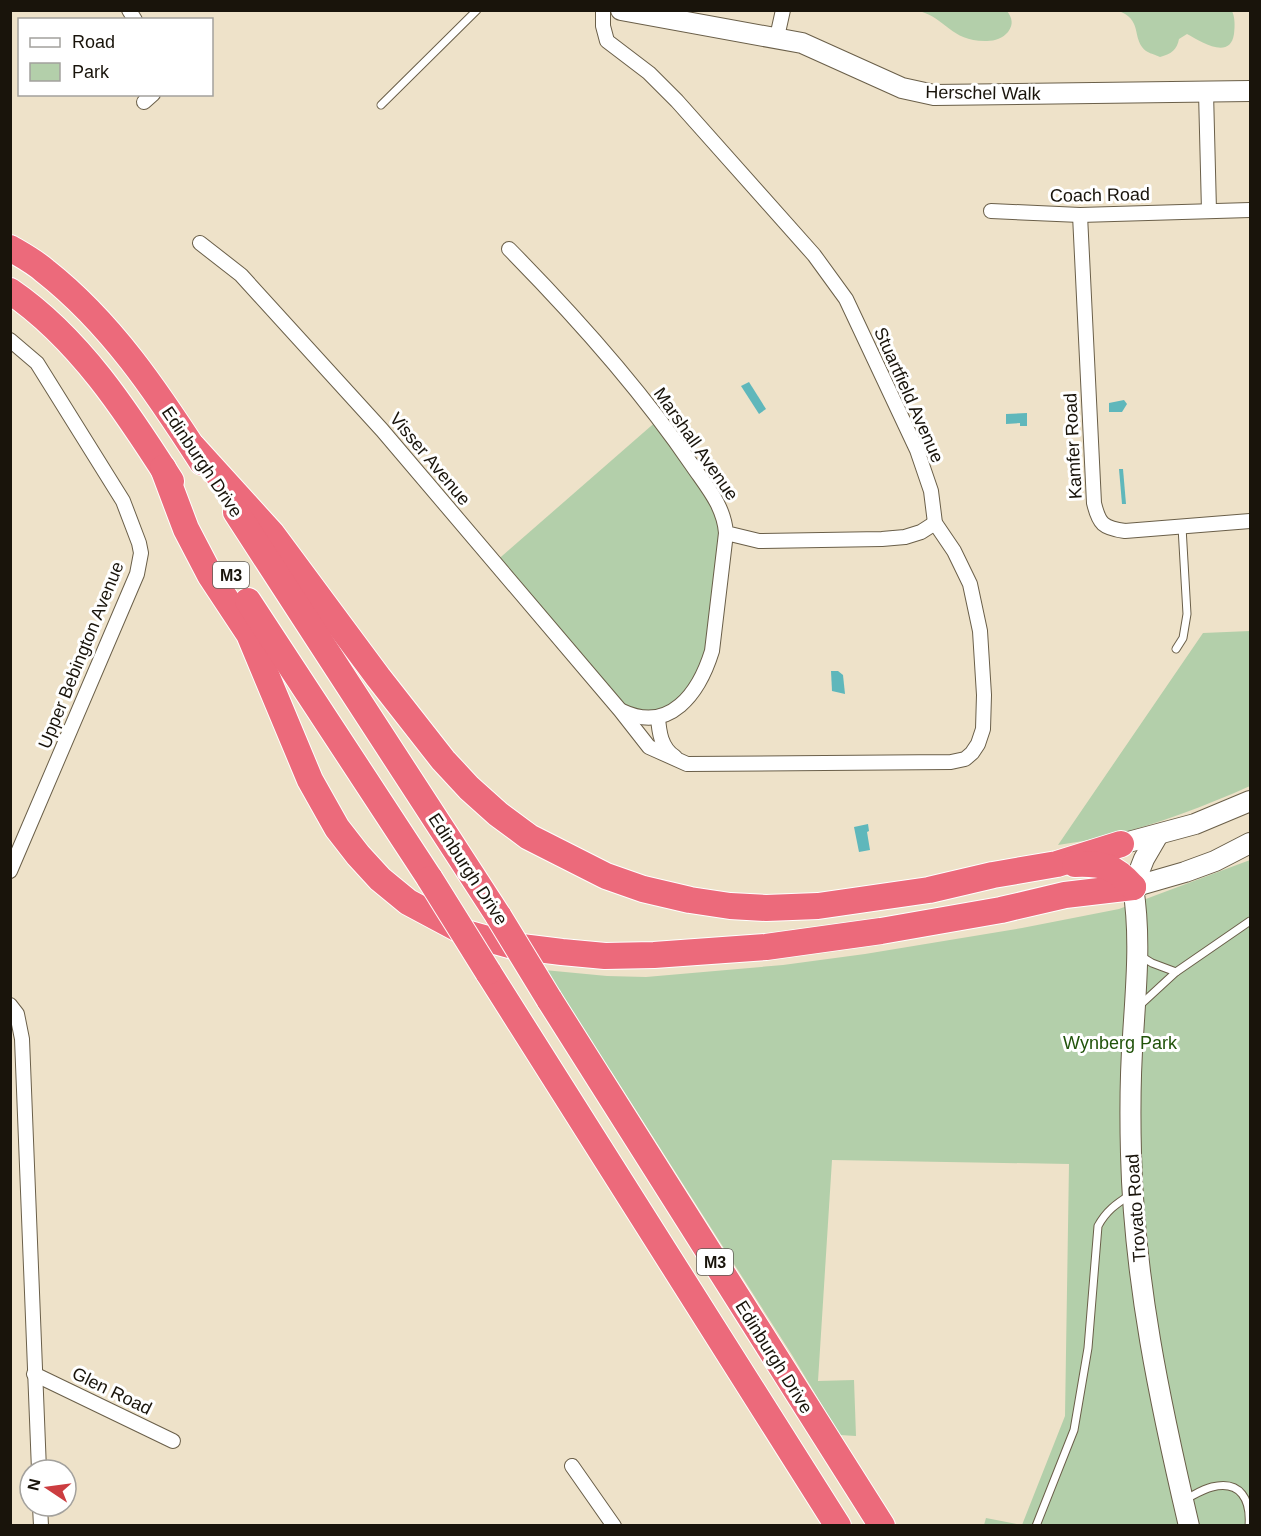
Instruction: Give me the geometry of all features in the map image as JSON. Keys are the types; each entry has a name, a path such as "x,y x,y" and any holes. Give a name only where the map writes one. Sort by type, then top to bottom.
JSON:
{"highway":[{"name":"Edinburgh Drive","path":"10,248 44,270 95,315 134,361 193,447 499,917 882,1526"},
{"name":"Edinburgh Drive","path":"10,291 28,303 68,340 109,390 163,468 429,879 837,1526"},
{"path":"193,447 272,534 378,677 443,760 469,788 529,837 606,876 644,889 690,900 766,908 818,906 929,890 993,874 1057,864 1121,844"},
{"path":"163,468 186,529 210,575 249,634 310,780 337,828 380,879 408,902 466,933 513,946 562,952 605,956 665,954 766,946 881,932 1065,896 1133,887"},
{"path":"1057,864 1104,865 1121,873 1133,887"}],"main road":[{"name":"Herschel Walk","path":"621,10 811,46 912,91 934,95 1251,91"},
{"path":"1121,844 1195,824 1251,801"},
{"path":"1133,887 1144,859 1158,835"},
{"path":"1133,887 1215,861 1251,843"},
{"path":"1137,916 1159,879"},
{"name":"Trovato Road","path":"1133,887 1137,916 1137,954 1130,1089 1132,1194 1152,1356 1189,1526"}],"street":[{"name":"Stuartfield Avenue","path":"603,10 603,26 607,41 649,73 677,101 814,255 846,299 918,450 931,491 935,523 954,551 970,584 980,631 984,695 983,729 978,744 965,759 951,762 687,764 649,747 620,710"},
{"path":"777,38 783,10"},
{"path":"1206,92 1209,211"},
{"name":"Coach Road","path":"991,211 1080,215 1251,210"},
{"name":"Kamfer Road","path":"1080,215 1094,503 1097,517 1111,530 1125,531 1251,521"},
{"name":"Visser Avenue","path":"200,243 241,275 382,430 620,710"},
{"name":"Marshall Avenue","path":"509,249 542,282 656,414 717,502 725,519 726,533"},
{"name":"Upper Bebington Avenue","path":"10,340 37,363 123,501 141,553 136,574 10,871"},
{"path":"620,710 636,718 658,717 687,700 706,670 712,651 726,533 759,541 882,539 905,537 921,532 935,523"},
{"path":"658,717 661,740 669,753 687,764"},
{"path":"10,1005 17,1014 22,1039 38,1458"},
{"name":"Glen Road","path":"34,1374 173,1441"},
{"path":"572,1466 614,1526"}],"lane":[{"path":"381,105 477,10"},
{"path":"1176,649 1183,638 1187,614 1182,527"},
{"path":"1134,1011 1176,972 1251,921"},
{"path":"1137,954 1152,963 1176,972"},
{"path":"1036,1526 1074,1430 1088,1348 1098,1226 1115,1204 1132,1194"},
{"path":"1183,1500 1210,1487 1226,1486 1238,1490 1246,1498 1250,1512 1249,1526"}],"green space":[{"path":"919,11 1007,11 1012,24 1008,32 999,39 975,40 957,34 928,14"},
{"path":"1119,11 1232,11 1235,22 1234,34 1231,42 1221,48 1187,34 1179,39 1173,51 1160,57 1144,49 1139,42 1134,23"},
{"path":"659,419 732,534 702,673 667,713 619,708 494,563"},
{"path":"1250,631 1250,786 1145,826 1058,845 1203,633"},
{"name":"Wynberg Park","path":"1250,860 1250,1525 1022,1525 1065,1416 1069,1164 832,1160 818,1381 854,1380 856,1436 840,1435 792,1355 611,1071 606,1073 544,970 646,977 783,965 865,954 1119,909"},
{"path":"986,1518 1022,1525 984,1525"}],"water":[{"path":"749,382 766,409 759,414 741,386"},
{"path":"1124,400 1127,404 1122,412 1109,412 1109,403"},
{"path":"1027,413 1027,426 1020,426 1020,423 1006,424 1006,414"},
{"path":"1119,469 1123,469 1126,504 1122,504"},
{"path":"831,671 838,671 843,675 845,694 832,691"},
{"path":"868,824 870,850 859,852 854,827"}]}
